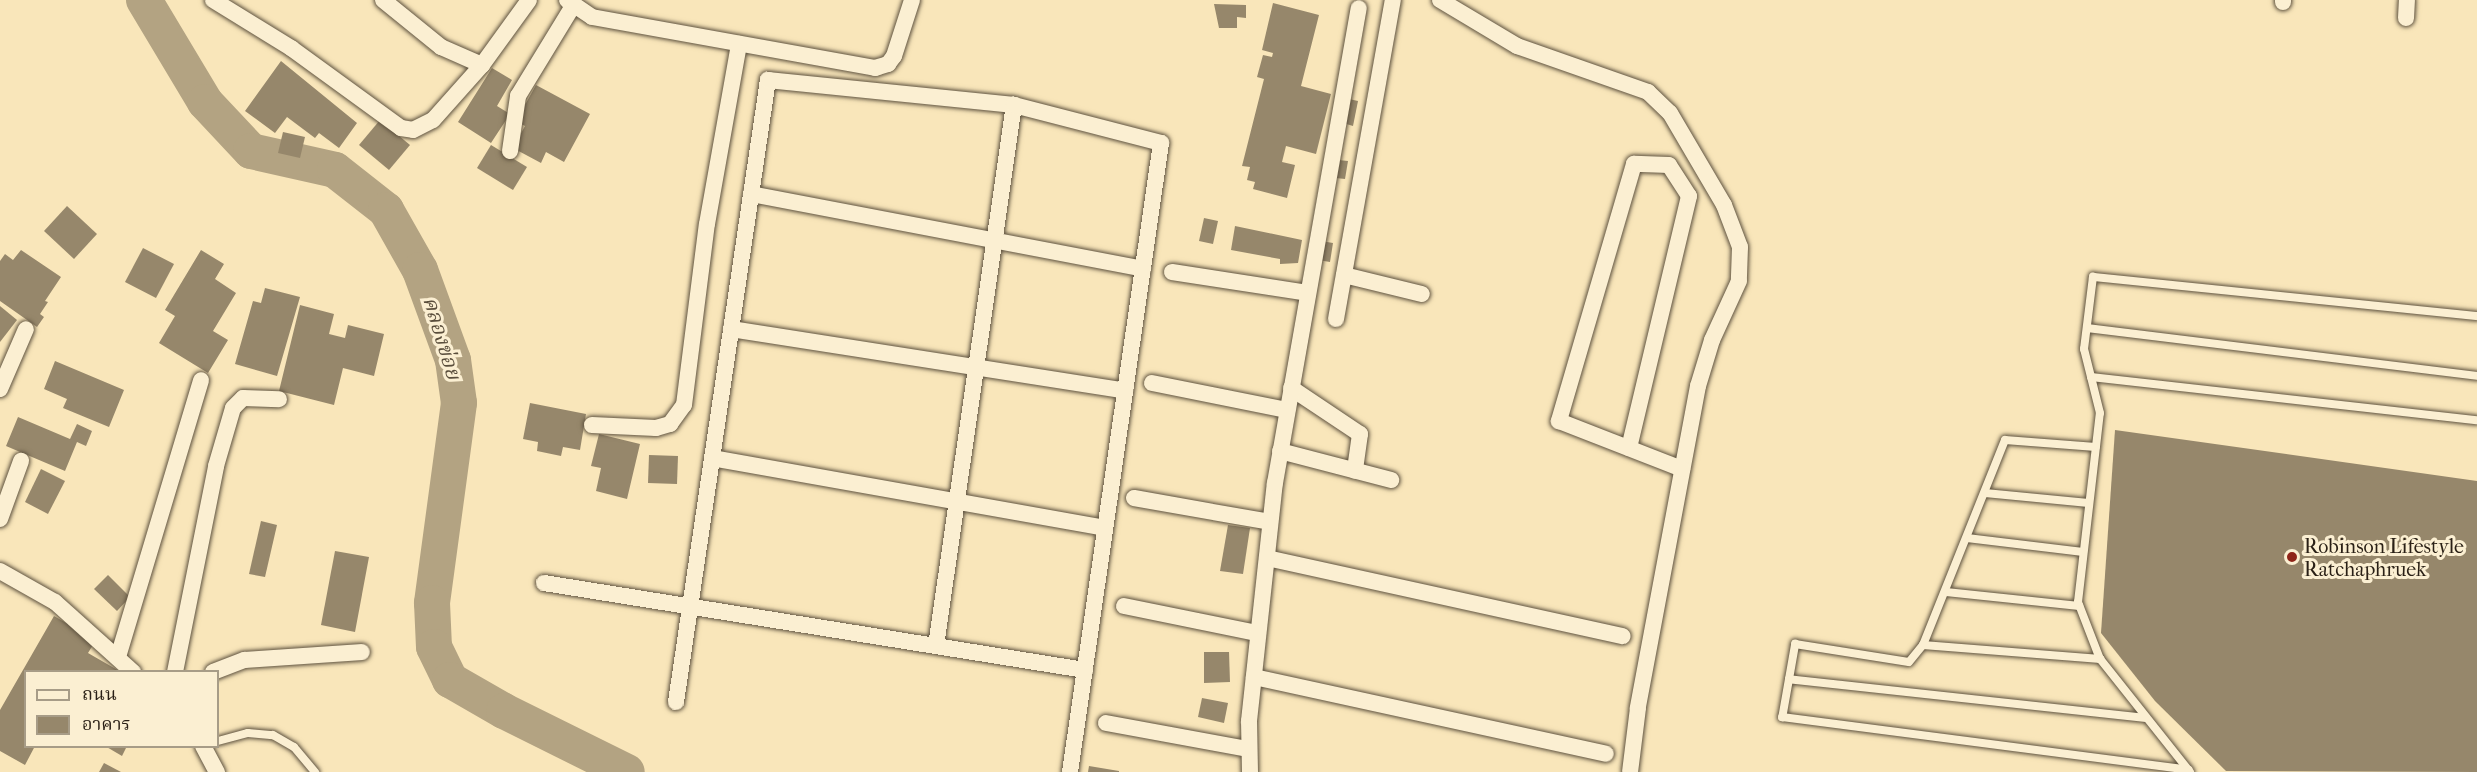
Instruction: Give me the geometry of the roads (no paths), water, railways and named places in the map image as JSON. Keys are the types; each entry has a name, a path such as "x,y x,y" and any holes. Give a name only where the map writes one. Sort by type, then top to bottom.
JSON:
{"street":[{"path":"213,0 291,48 401,128 413,130 433,120 482,65 529,0"},
{"path":"383,0 441,47 482,65"},
{"path":"510,151 518,96 570,3 592,17 875,68 888,64 894,56 912,0"},
{"path":"1336,319 1393,0"},
{"path":"1440,0 1517,46 1648,92 1670,113 1724,205 1740,247 1739,282 1712,340 1698,386 1630,772"},
{"path":"2406,18 2407,0"},
{"path":"1250,772 1248,749 1257,633 1280,451 1359,8"},
{"path":"592,425 656,428 670,424 684,405 707,224 739,44"},
{"path":"676,702 768,80 1014,105 1161,143 1070,772"},
{"path":"936,646 1014,105"},
{"path":"1629,448 1689,196 1669,165 1634,164 1559,422 1682,469"},
{"path":"751,194 1143,269"},
{"path":"1172,272 1307,293"},
{"path":"1344,275 1422,294"},
{"path":"0,389 26,329"},
{"path":"731,329 1125,391"},
{"path":"117,657 201,380"},
{"path":"1152,383 1287,410"},
{"path":"1291,388 1360,434 1355,471"},
{"path":"175,670 216,466 233,408 243,398 279,399"},
{"path":"1280,451 1391,480"},
{"path":"712,458 1105,528"},
{"path":"0,519 21,461"},
{"path":"1134,498 1270,522"},
{"path":"1267,558 1623,636"},
{"path":"0,571 55,602 131,670"},
{"path":"544,583 1085,670"},
{"path":"1124,606 1257,633"},
{"path":"218,670 245,660 362,652"},
{"path":"1254,677 1606,754"},
{"path":"1106,723 1248,749"},
{"path":"209,748 217,772"}],"lane":[{"path":"2189,771 2100,659 2079,606 2083,552 2100,413 2084,349 2093,277 2477,316"},
{"path":"2087,328 2477,376"},
{"path":"2091,377 2477,420"},
{"path":"2096,447 2005,440 1923,645 1909,662 1795,644 1782,717 2189,771"},
{"path":"1985,493 2089,503"},
{"path":"1967,538 2083,552"},
{"path":"1946,592 2079,606"},
{"path":"1923,645 2100,659"},
{"path":"1789,679 2146,718"},
{"path":"219,742 248,734 273,735 294,747 315,772"}],"waterway":[{"name":"คลองข่อย","path":"144,0 205,102 251,151 335,170 386,210 420,270 453,360 459,403 432,603 434,647 450,680 504,711 627,772"}],"place":[{"name":"Robinson Lifestyle Ratchaphruek","path":"2292,557"}]}
